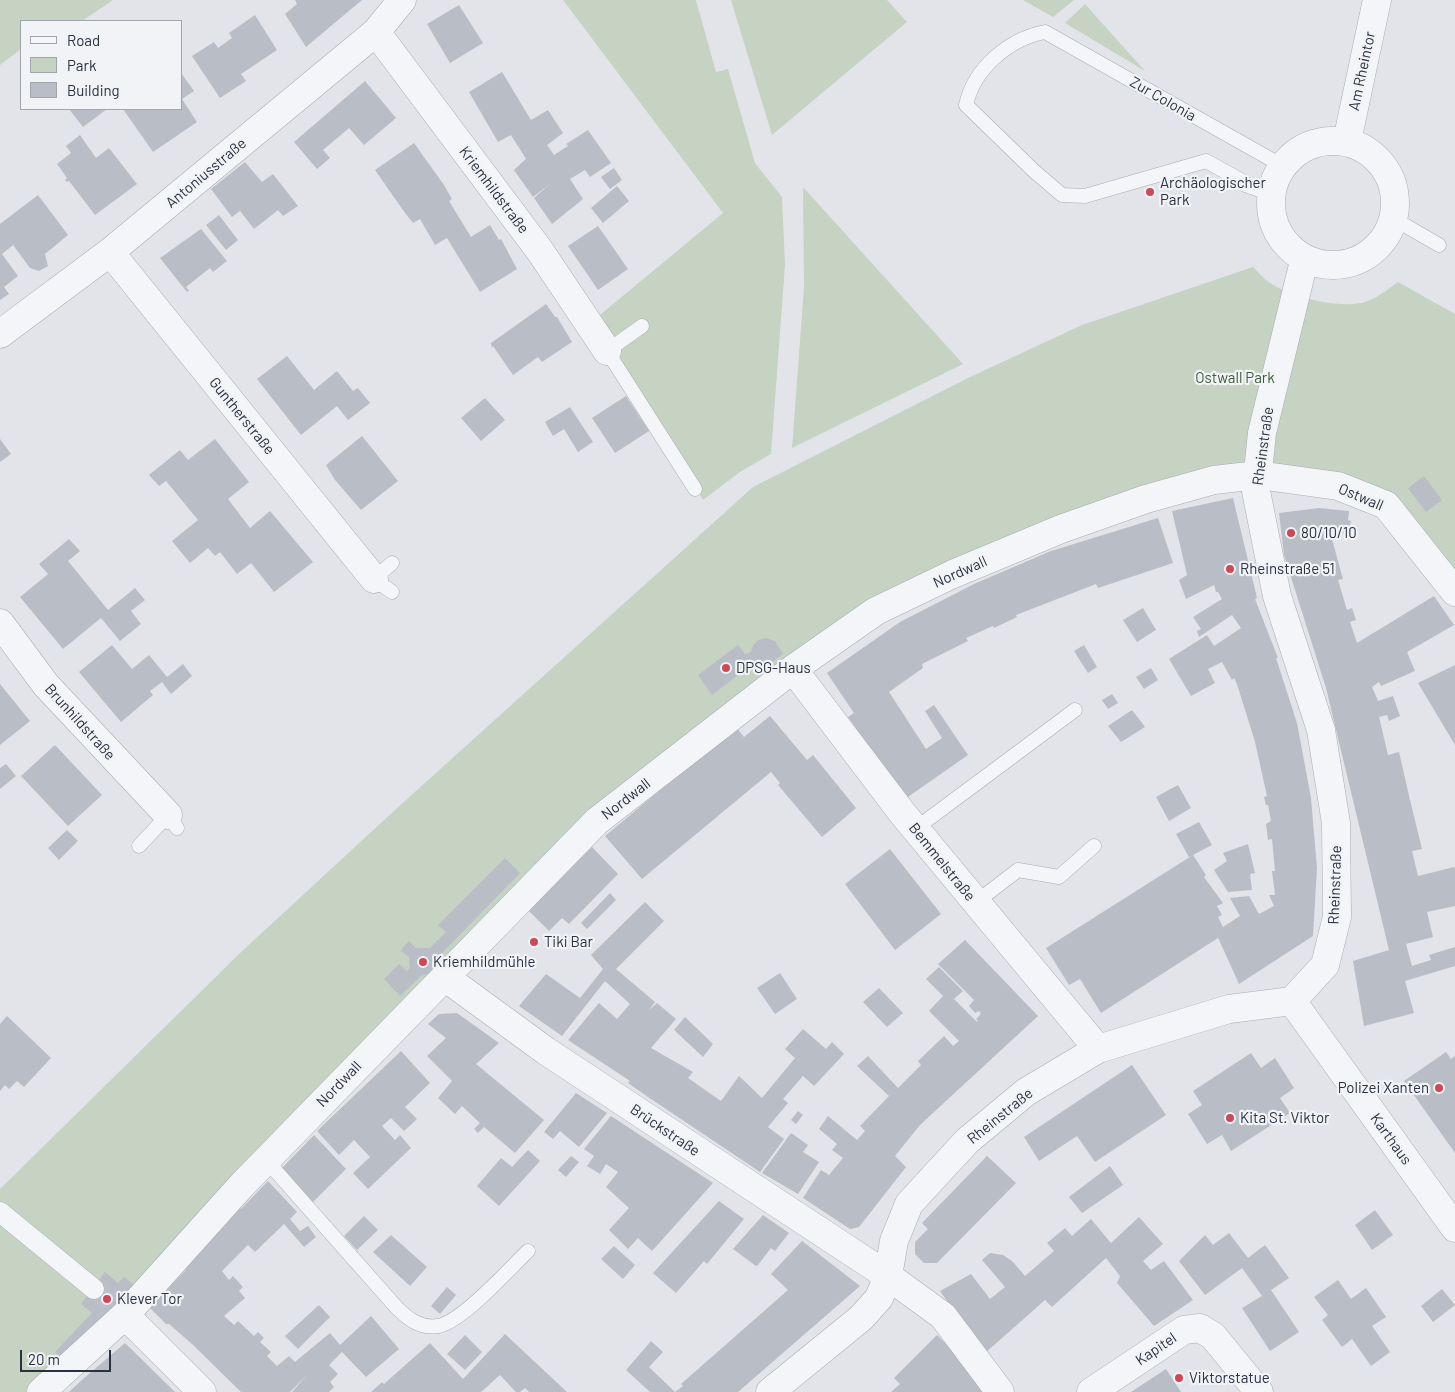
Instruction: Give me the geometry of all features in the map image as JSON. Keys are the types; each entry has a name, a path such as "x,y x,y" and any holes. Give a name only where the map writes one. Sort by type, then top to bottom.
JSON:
{"street":[{"name":"Antoniusstraße","path":"0,334 110,252 376,32 402,0"},
{"name":"Am Rheintor","path":"1347,141 1377,0"},
{"name":"Kriemhildstraße","path":"376,32 540,250 607,351"},
{"path":"1323,141 1347,141 1369,152 1386,170 1395,194 1394,219 1384,240 1367,256 1345,265 1321,265 1304,261 1293,252 1275,228 1270,194 1281,165 1300,149 1323,141"},
{"name":"Guntherstraße","path":"110,252 386,578"},
{"name":"Rheinstraße","path":"770,1392 862,1318 879,1298 888,1276 894,1241 909,1204 968,1141 1026,1092 1098,1048 1229,1009 1292,1001 1325,965 1337,917 1336,823 1321,730 1277,596 1256,491 1262,433 1304,261"},
{"name":"Ostwall","path":"1258,475 1338,486 1386,505 1455,592"},
{"name":"Nordwall","path":"41,1392 122,1312 407,1014 446,978 597,821 793,669 876,611 953,574 1061,529 1146,499 1214,480 1258,475"},
{"name":"Brunhildstraße","path":"0,623 46,685 172,822"},
{"name":"Bemmelstraße","path":"793,669 975,903 1098,1048"},
{"name":"Brückstraße","path":"446,978 546,1051 888,1276"},
{"name":"Karthaus","path":"1292,1001 1455,1228"},
{"path":"0,1212 94,1289"},
{"path":"888,1276 943,1316 1000,1392"},
{"path":"122,1312 202,1392"},
{"name":"Kapitel","path":"1091,1392 1184,1330 1200,1328 1213,1336 1259,1392"}],"lane":[{"name":"Zur Colonia","path":"1270,194 1245,185 1244,182 1206,161 1086,196 1062,195 1034,171 966,105 970,88 980,73 1011,44 1027,36 1045,32 1281,165"},
{"path":"1394,219 1439,245"},
{"path":"642,326 607,351 695,489"},
{"path":"916,829 1075,710"},
{"path":"139,846 172,822"},
{"path":"975,903 1018,870 1059,877 1094,846"},
{"path":"266,1160 408,1320 419,1324 438,1326 452,1320 528,1251"}],"green space":[{"path":"0,0 113,0 83,20 20,20 20,50 0,65"},
{"path":"563,0 696,0 716,72 728,69 755,163 782,197 785,265 771,454 740,472 703,500 589,324 723,213"},
{"path":"731,0 887,0 907,22 772,135"},
{"path":"1023,0 1074,0 1053,17"},
{"path":"1085,4 1145,71 1065,23"},
{"path":"803,187 963,364 792,448 804,287"},
{"name":"Ostwall Park","path":"1253,267 1273,285 1283,290 1307,298 1333,303 1346,304 1368,301 1398,282 1455,314 1455,592 1386,505 1258,475 953,574 597,821 41,1392 0,1392 0,1189 240,953 396,809 753,487 968,378 1082,325"}],"building":[{"path":"295,0 362,0 306,47 285,14 297,4"},
{"path":"459,5 483,43 450,63 427,24"},
{"path":"255,15 277,50 241,74 246,81 220,98 192,56 214,42 218,48 232,38 229,33"},
{"path":"502,72 531,120 548,110 563,133 547,145 554,155 568,146 566,144 588,130 611,163 590,177 585,170 570,179 583,199 552,224 534,198 550,184 533,197 514,170 526,159 511,135 498,142 469,92"},
{"path":"182,74 194,91 182,99"},
{"path":"365,81 396,118 364,145 349,128 323,150 330,158 317,169 294,142"},
{"path":"182,99 197,122 153,152 124,110 182,110"},
{"path":"70,110 106,110 83,127"},
{"path":"80,135 96,158 109,148 137,184 95,215 69,181 65,180 67,178 57,164 71,153 66,146"},
{"path":"414,143 444,185 452,199 449,201 471,237 490,225 499,240 501,239 517,269 480,292 447,238 435,245 420,219 413,223 375,170"},
{"path":"245,162 262,182 273,174 298,206 283,216 278,210 254,229 240,211 232,217 211,189"},
{"path":"614,168 622,180 610,189 601,177"},
{"path":"617,186 629,201 603,223 591,208"},
{"path":"38,195 68,235 45,254 48,266 39,271 30,268 13,245 2,254 18,276 4,287 9,294 0,300 0,224"},
{"path":"219,215 238,240 226,250 206,225"},
{"path":"598,226 628,269 598,290 568,246"},
{"path":"201,229 227,261 213,272 210,268 186,287 189,291 187,292 160,258"},
{"path":"546,304 555,317 557,317 572,342 542,362 538,357 513,375 493,346 492,348 491,343"},
{"path":"287,356 314,390 337,371 353,391 358,388 370,403 348,420 337,406 301,435 257,379"},
{"path":"626,396 649,431 615,453 592,418"},
{"path":"485,398 505,420 481,441 461,418"},
{"path":"570,407 593,442 578,452 564,429 553,436 545,422"},
{"path":"362,436 398,481 361,510 335,480 326,465"},
{"path":"0,439 11,454 0,462"},
{"path":"215,439 249,482 228,499 250,528 270,511 313,562 274,592 251,563 237,574 220,552 215,556 208,548 190,563 172,541 198,520 166,481 159,486 149,475 180,450 188,460"},
{"path":"1424,476 1442,500 1426,512 1408,488"},
{"path":"1233,498 1257,598 1255,599 1278,658 1276,658 1297,723 1311,798 1317,868 1313,936 1239,984 1215,931 1218,938 1101,1013 1080,979 1069,985 1046,948 1193,855 1206,875 1204,877 1223,903 1217,906 1222,915 1218,917 1223,927 1240,916 1230,898 1249,896 1259,914 1274,906 1269,895 1275,895 1272,871 1275,871 1272,839 1268,840 1266,824 1271,821 1268,805 1266,805 1264,797 1267,796 1255,742 1237,684 1234,678 1232,680 1222,662 1208,669 1215,683 1191,696 1169,659 1207,635 1214,646 1241,628 1232,615 1199,637 1197,631 1201,629 1193,617 1222,599 1218,592 1216,592 1214,585 1186,599 1179,580 1187,575 1172,511"},
{"path":"1319,508 1349,511 1348,520 1351,521 1348,534 1330,532 1343,579 1338,580 1347,610 1352,608 1356,620 1350,622 1357,643 1434,596 1454,625 1407,652 1415,671 1381,686 1379,682 1372,687 1378,701 1393,696 1400,716 1389,721 1387,715 1379,717 1388,755 1399,752 1422,849 1412,851 1418,876 1454,867 1455,869 1455,906 1427,912 1433,937 1406,944 1412,966 1431,960 1429,955 1455,947 1455,966 1405,981 1414,1013 1364,1026 1353,961 1389,950 1326,688 1284,555 1279,513"},
{"path":"1158,518 1173,563 1098,588 1096,584 1016,615 1017,617 994,628 993,626 966,638 968,641 922,664 923,668 889,692 926,749 942,738 925,711 934,705 968,755 905,799 848,717 854,713 827,673 900,622 974,584 1051,551"},
{"path":"69,539 80,551 68,561 108,610 135,588 145,600 131,611 141,624 120,641 101,618 63,649 20,597 48,574 39,564"},
{"path":"1143,608 1156,630 1137,642 1123,620"},
{"name":"DPSG-Haus","path":"766,638 775,641 783,654 764,668 755,662 712,695 698,675 738,645 745,654 751,652 753,645 758,640"},
{"path":"112,645 132,669 149,655 167,677 183,664 192,676 171,694 162,682 150,691 153,695 121,722 79,672"},
{"path":"1084,645 1097,667 1088,673 1074,651"},
{"path":"1455,665 1455,745 1418,683"},
{"path":"1151,668 1158,680 1144,689 1136,677"},
{"path":"0,684 30,721 0,745"},
{"path":"1112,694 1118,703 1108,709 1102,700"},
{"path":"1132,710 1145,727 1121,742 1108,726"},
{"path":"770,716 807,760 813,755 856,808 822,837 778,785 780,783 771,772 642,879 605,836 736,727 744,737"},
{"path":"55,745 102,795 68,826 21,776"},
{"path":"6,764 16,776 0,789 0,768"},
{"path":"1178,785 1191,808 1169,821 1156,797"},
{"path":"1199,822 1212,845 1189,857 1176,834"},
{"path":"67,830 78,841 59,860 48,848"},
{"path":"1248,844 1255,873 1250,874 1252,890 1228,892 1214,870 1227,861 1223,853"},
{"path":"592,847 618,874 569,924 562,918 549,931 528,910"},
{"path":"890,849 941,914 895,950 845,884"},
{"path":"505,858 520,873 439,956 431,973 421,976 400,996 384,979 399,964 407,971 410,968 409,957 401,951 404,946 409,941 416,948 430,948 446,932 438,925"},
{"path":"610,893 616,900 587,929 581,923"},
{"path":"645,902 664,921 616,969 655,1002 649,1010 657,1003 676,1019 651,1048 693,1072 688,1078 721,1101 739,1076 762,1098 795,1058 785,1049 803,1029 826,1049 832,1042 844,1054 814,1086 803,1076 783,1099 788,1103 768,1127 784,1139 760,1172 648,1097 628,1083 630,1081 568,1040 599,1003 617,1019 630,1004 605,981 562,1036 519,1006 546,974 580,998 603,969 591,955"},
{"path":"965,940 1038,1016 920,1125 895,1156 906,1167 859,1227 850,1229 803,1198 821,1170 829,1175 843,1158 832,1150 837,1144 819,1129 828,1116 857,1140 865,1131 860,1126 889,1096 857,1066 868,1056 898,1088 921,1065 918,1061 944,1036 953,1046 959,1041 929,1011 943,996 926,979 939,967 963,991 954,999 978,1021 976,1019 981,1014 979,1011 975,1013 969,1006 974,1000 938,964"},
{"path":"780,973 797,999 775,1014 757,988"},
{"path":"879,988 903,1013 887,1027 863,1002"},
{"path":"457,1013 499,1043 476,1064 544,1120 515,1153 484,1127 478,1133 474,1129 480,1123 462,1106 455,1114 438,1098 452,1081 427,1056 446,1038 428,1024 439,1014"},
{"path":"7,1016 51,1058 24,1087 17,1081 9,1089 5,1085 0,1091 0,1024"},
{"path":"685,1017 713,1044 703,1057 674,1030"},
{"path":"401,1051 430,1083 405,1107 417,1119 404,1131 391,1118 382,1126 395,1140 400,1135 411,1148 368,1189 353,1173 370,1157 354,1140 339,1155 317,1131"},
{"path":"1446,1052 1451,1059 1455,1056 1455,1153 1404,1081"},
{"path":"1251,1053 1261,1068 1275,1058 1294,1088 1280,1098 1290,1113 1231,1151 1222,1135 1207,1144 1188,1114 1202,1105 1193,1091"},
{"path":"1132,1065 1166,1115 1095,1162 1077,1136 1039,1161 1024,1137"},
{"path":"576,1093 607,1113 579,1147 560,1131 553,1139 544,1132"},
{"path":"798,1111 803,1115 796,1124 791,1120"},
{"path":"611,1116 713,1183 652,1251 638,1238 628,1249 609,1230 629,1208 606,1187 618,1172 606,1164 600,1174 587,1166 594,1156 584,1149"},
{"path":"791,1133 808,1145 803,1152 819,1162 798,1194 762,1173"},
{"path":"314,1135 346,1169 312,1203 280,1170"},
{"path":"528,1150 540,1161 499,1206 477,1186 501,1158 512,1167"},
{"path":"571,1156 579,1162 566,1177 558,1170"},
{"path":"987,1156 1016,1183 937,1263 924,1263 915,1254 915,1242 928,1229 922,1223"},
{"path":"1110,1166 1123,1185 1082,1213 1069,1197"},
{"path":"268,1181 297,1212 290,1219 300,1231 308,1226 316,1237 304,1247 284,1224 255,1252 248,1245 222,1271 229,1280 233,1276 243,1287 239,1291 245,1298 224,1316 234,1325 238,1321 254,1336 258,1332 264,1338 260,1342 271,1352 267,1356 277,1366 289,1356 295,1362 330,1333 340,1345 371,1316 399,1349 366,1377 342,1352 329,1365 338,1374 330,1382 334,1387 329,1392 292,1392 307,1375 290,1392 241,1392 192,1344 169,1324 166,1324 149,1307 186,1270 179,1264 239,1208 241,1209"},
{"path":"719,1201 744,1219 707,1264 704,1261 676,1293 653,1273"},
{"path":"1375,1210 1393,1235 1372,1250 1355,1225"},
{"path":"763,1215 789,1233 775,1251 771,1248 756,1266 733,1249"},
{"path":"364,1216 378,1230 357,1250 344,1236"},
{"path":"1139,1217 1163,1244 1143,1261 1151,1270 1164,1261 1193,1300 1154,1326 1117,1283 1120,1276 1106,1258 1052,1307 1045,1300 984,1354 940,1291 971,1274 990,1299 1005,1287 982,1260 990,1253 1003,1255 1012,1261 1025,1276 1054,1251 1047,1243 1065,1228 1072,1236 1091,1219 1111,1243"},
{"path":"1229,1233 1248,1258 1265,1245 1289,1278 1271,1290 1299,1332 1270,1351 1242,1308 1262,1296 1242,1268 1205,1295 1179,1261 1205,1235 1213,1245"},
{"path":"391,1235 427,1267 410,1286 373,1252"},
{"path":"802,1241 860,1286 738,1392 675,1392 683,1386 681,1384 788,1290 771,1274"},
{"path":"614,1246 635,1265 623,1279 601,1259"},
{"name":"Klever Tor","path":"105,1272 118,1283 124,1277 133,1284 128,1291 132,1295 67,1363 55,1352 92,1313 81,1304"},
{"path":"1338,1280 1351,1299 1366,1288 1386,1317 1372,1326 1390,1352 1371,1366 1352,1339 1342,1347 1322,1320 1328,1315 1314,1297"},
{"path":"447,1287 456,1295 440,1314 431,1306"},
{"path":"1442,1289 1455,1305 1433,1322 1421,1306"},
{"path":"319,1305 330,1317 298,1349 285,1336"},
{"path":"505,1334 567,1392 529,1392 525,1388 520,1392 516,1392 500,1375 481,1392 371,1392 382,1382 384,1384 430,1343 463,1379"},
{"path":"465,1335 482,1352 465,1370 447,1354"},
{"path":"937,1335 969,1367 987,1392 891,1392 900,1384 894,1378"},
{"path":"651,1341 663,1352 649,1367 675,1392 650,1392 626,1370"},
{"path":"125,1343 175,1392 69,1392 83,1379"},
{"path":"1166,1369 1181,1392 1131,1392"}],"tunnel":[{"path":"94,1289 120,1309"}],"place":[{"name":"Archäologischer Park","path":"1150,192"},
{"name":"80/10/10","path":"1291,533"},
{"name":"Rheinstraße 51","path":"1230,569"},
{"name":"DPSG-Haus","path":"726,668"},
{"name":"Tiki Bar","path":"534,942"},
{"name":"Kriemhildmühle","path":"423,962"},
{"name":"Polizei Xanten","path":"1439,1088"},
{"name":"Kita St. Viktor","path":"1230,1118"},
{"name":"Klever Tor","path":"107,1299"},
{"name":"Viktorstatue","path":"1179,1378"}]}
